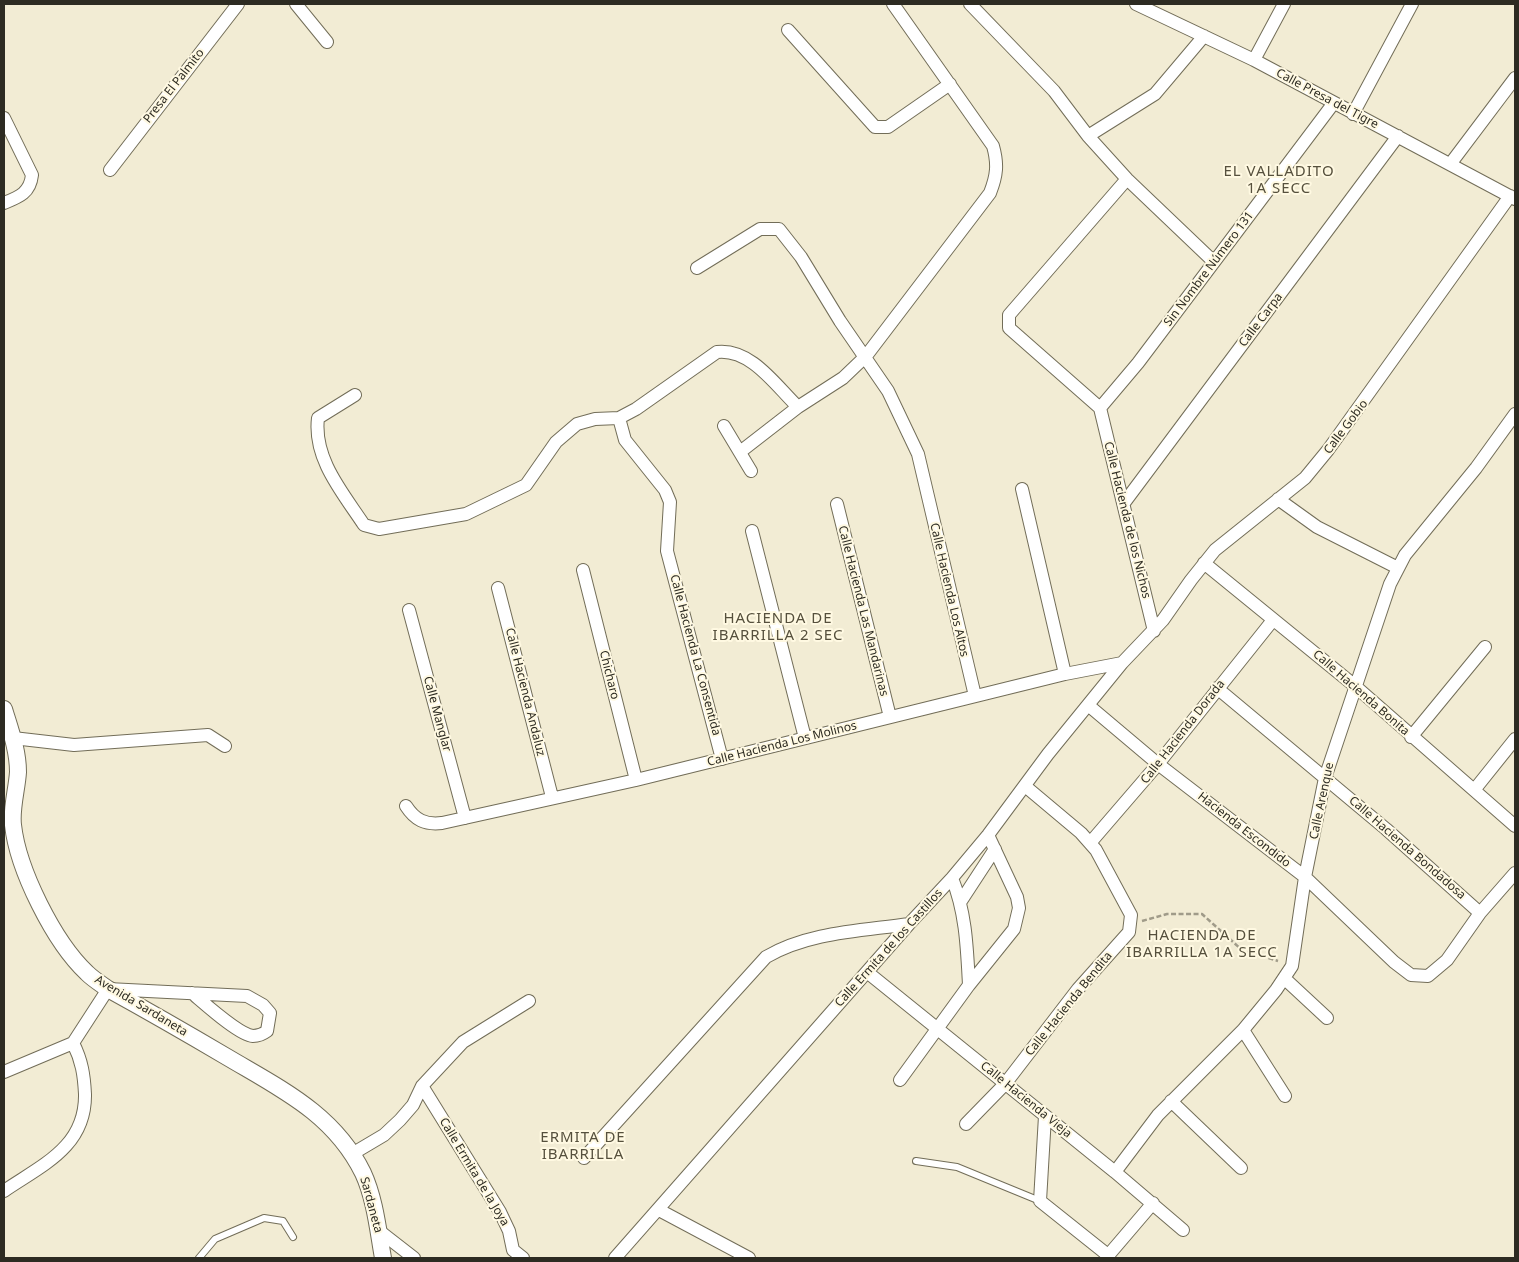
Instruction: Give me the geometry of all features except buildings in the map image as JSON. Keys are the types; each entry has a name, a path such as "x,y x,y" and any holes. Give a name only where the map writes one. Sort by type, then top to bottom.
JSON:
{"street":[{"name":"Presa El Palmito","path":"110,170 238,4"},
{"path":"296,4 327,42"},
{"path":"740,452 798,407 843,378 866,356 990,193 996,176 998,161 993,146 893,4"},
{"path":"970,4 1054,92 1088,136 1127,178 1214,262"},
{"name":"Calle Presa del Tigre","path":"1136,4 1159,9 1204,36 1254,60 1333,104 1451,163 1513,198"},
{"path":"1254,60 1284,4"},
{"path":"1353,114 1412,4"},
{"path":"788,30 875,127 888,127 950,84"},
{"path":"1088,136 1155,94 1204,36"},
{"path":"1451,163 1515,78"},
{"name":"Sin Nombre Número 131","path":"1100,408 1138,363 1333,104"},
{"path":"4,120 32,175 31,185 27,191 4,203"},
{"name":"Calle Carpa","path":"1124,503 1398,136"},
{"path":"1100,408 1009,328 1009,315 1127,178"},
{"name":"Calle Gobio","path":"1154,632 1204,563 1228,538 1305,478 1354,416 1513,198"},
{"name":"Calle Hacienda Los Altos","path":"698,268 760,229 779,229 801,257 840,321 866,356 888,391 918,454 975,696"},
{"path":"355,395 318,418 316,432 327,469 364,524 378,529 466,514 511,494 526,485 556,442 577,424 595,419 619,418 636,409 717,352 728,351 738,353 750,360 798,407"},
{"name":"Calle Hacienda de los Nichos","path":"1100,408 1154,632"},
{"name":"Calle Arenque","path":"1115,1172 1143,1133 1171,1101 1243,1030 1285,979 1292,966 1305,877 1325,778 1354,686 1398,568 1515,414"},
{"name":"Calle Hacienda La Consentida","path":"619,418 625,440 665,490 670,502 667,551 722,759"},
{"path":"724,426 751,471"},
{"path":"1022,489 1065,674"},
{"path":"1278,499 1316,527 1398,568"},
{"name":"Calle Hacienda Las Mandarinas","path":"837,504 890,717"},
{"path":"752,531 805,738"},
{"name":"Calle Hacienda Bonita","path":"1204,563 1354,686 1411,737 1475,789 1515,826"},
{"name":"Chicharo","path":"583,570 636,780"},
{"name":"Calle Hacienda Andaluz","path":"498,588 552,797"},
{"name":"Calle Manglar","path":"408,610 465,818"},
{"name":"Calle Hacienda Dorada","path":"1090,842 1158,764 1274,620"},
{"name":"Calle Ermita de los Castillos","path":"615,1258 866,972 952,878 988,835 1122,663 1154,632"},
{"path":"1411,737 1485,647"},
{"name":"Calle Hacienda Los Molinos","path":"406,806 417,820 432,824 442,823 552,797 636,780 1065,674 1122,663"},
{"name":"Calle Hacienda Bondadosa","path":"1218,688 1480,912"},
{"name":"Hacienda Escondido","path":"1088,705 1158,764 1305,877 1394,962 1411,975 1428,976 1447,960 1480,912 1515,873"},
{"name":"Avenida Sardaneta","path":"4,709 13,738 18,769 13,822 18,853 30,884 59,939 87,973 108,989 287,1092 316,1112 352,1154"},
{"path":"13,738 74,745 208,735 225,746"},
{"path":"1475,789 1515,739"},
{"path":"1025,786 1090,842 1127,907 1131,924"},
{"path":"900,1080 969,985 1014,929 1019,908 1017,896 988,835"},
{"path":"961,901 995,849"},
{"path":"952,878 961,901 969,985"},
{"path":"584,1158 766,957 785,946 806,938 909,924"},
{"name":"Calle Hacienda Bendita","path":"966,1124 1005,1084 1078,989 1129,932 1131,924"},
{"name":"Calle Hacienda Vieja","path":"866,972 1115,1172 1183,1230"},
{"path":"1285,979 1327,1018"},
{"path":"4,1072 72,1043 108,989 192,993 247,996 263,1005 270,1013 268,1031 259,1036 250,1036 228,1022 192,993"},
{"path":"352,1154 384,1135 400,1120 413,1105 422,1086 463,1042 529,1001"},
{"path":"1243,1030 1285,1096"},
{"path":"4,1191 63,1151 75,1137 82,1121 84,1074 81,1060 72,1043"},
{"name":"Calle Ermita de la Joya","path":"422,1086 500,1212 509,1231 514,1256"},
{"path":"1171,1101 1241,1168"},
{"path":"1045,1116 1040,1201 1107,1257 1152,1203"},
{"name":"Sardaneta","path":"352,1154 363,1174 378,1230 383,1258"},
{"path":"659,1210 749,1258"},
{"path":"378,1230 414,1258"}],"lane":[{"path":"916,1161 958,1167 1040,1201"},
{"path":"199,1258 215,1238 264,1218 283,1221 293,1237"}],"path":[{"path":"1131,924 1167,914 1202,914 1242,950 1292,966"}],"district":[{"name":"EL VALLADITO 1A SECC","path":"1279,180"},
{"name":"HACIENDA DE IBARRILLA 2 SEC","path":"778,628"},
{"name":"HACIENDA DE IBARRILLA 1A SECC","path":"1202,944"},
{"name":"ERMITA DE IBARRILLA","path":"583,1146"}]}
